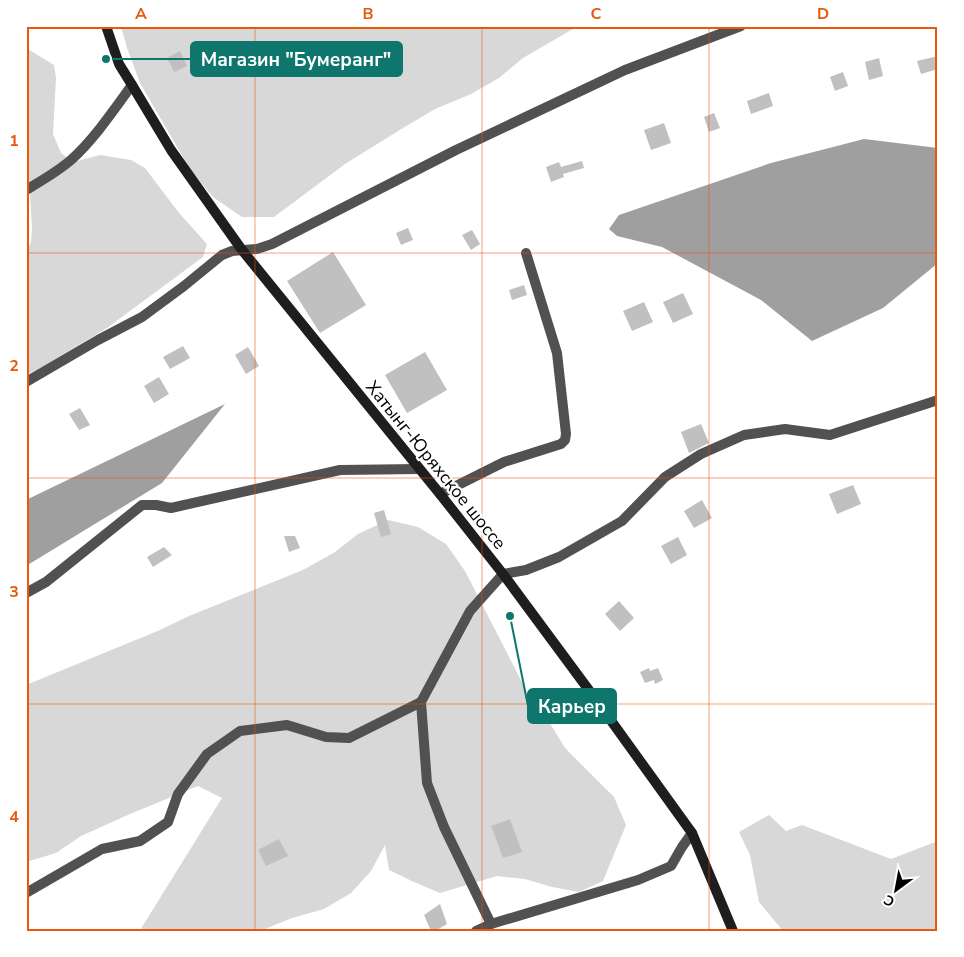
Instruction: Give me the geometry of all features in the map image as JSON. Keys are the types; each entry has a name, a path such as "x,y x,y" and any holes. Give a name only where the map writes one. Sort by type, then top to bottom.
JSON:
{"street":[{"name":"Хатынг-Юряхское шоссе","path":"106,26 120,64 171,150 242,250 503,574 692,833 733,931"},
{"path":"26,382 142,317 222,255 232,251 257,249 272,244 456,150 625,70 741,26"},
{"path":"26,190 69,161 84,148 132,85"},
{"path":"440,494 504,462 562,444 565,440 566,434 557,353 526,253"},
{"path":"491,924 444,827 427,783 421,702 470,611 503,574 526,570 559,558 622,521 665,478 701,454 744,435 786,429 830,435 938,400"},
{"path":"26,593 46,582 142,505 171,508 340,470 419,469"},
{"path":"26,893 102,849 140,841 168,822 178,794 207,754 240,732 287,725 326,737 349,738 421,702"},
{"path":"476,931 491,924 638,880 671,866 692,833"}],"shaded area":[{"path":"121,26 578,26 523,58 499,78 471,94 435,109 345,164 274,217 242,217 213,197 191,171 140,83"},
{"path":"26,48 54,65 56,78 53,134 61,153 74,162 100,155 131,160 145,168 179,213 207,244 203,257 107,328 26,375 26,251 31,243 32,227 29,180 26,180"},
{"path":"864,139 938,148 938,263 883,308 812,341 761,300 662,247 617,236 609,229 619,215 771,163"},
{"path":"225,404 162,483 26,566 26,500"},
{"path":"388,520 418,527 446,544 465,571 527,692 548,720 565,748 614,797 626,825 603,881 579,892 525,879 497,876 440,893 389,870 385,845 371,871 351,893 324,909 292,918 260,931 143,931 142,927 222,798 198,786 81,836 56,853 26,862 26,685 303,570 335,552 358,534"},
{"path":"769,815 786,831 802,825 891,859 938,841 938,931 783,931 759,902 750,855 739,832"}],"building":[{"path":"180,51 187,66 174,72 167,58"},
{"path":"938,56 938,69 921,74 917,61"},
{"path":"879,58 883,76 869,80 865,62"},
{"path":"843,72 848,86 835,91 830,77"},
{"path":"769,93 773,106 751,114 747,101"},
{"path":"714,113 720,128 709,132 704,117"},
{"path":"664,123 671,143 651,150 644,130"},
{"path":"582,161 584,168 563,174 564,177 551,182 546,167 559,162 561,167"},
{"path":"408,228 413,240 401,245 396,233"},
{"path":"472,230 480,244 471,250 462,235"},
{"path":"333,252 366,305 320,333 287,281"},
{"path":"524,285 527,295 512,300 509,290"},
{"path":"683,293 693,314 673,323 663,302"},
{"path":"644,302 653,322 632,331 623,311"},
{"path":"183,346 190,358 170,369 163,357"},
{"path":"248,347 259,366 246,374 235,355"},
{"path":"425,352 447,390 407,413 385,375"},
{"path":"159,377 169,394 154,403 144,386"},
{"path":"80,408 90,425 79,430 69,414"},
{"path":"701,424 709,443 689,453 681,432"},
{"path":"853,485 861,504 837,514 829,494"},
{"path":"702,500 712,518 694,528 684,511"},
{"path":"384,510 391,534 381,537 374,513"},
{"path":"284,536 295,536 300,548 289,552"},
{"path":"678,537 687,555 671,564 661,546"},
{"path":"164,547 172,555 153,567 147,557"},
{"path":"619,601 634,618 620,631 605,614"},
{"path":"649,668 650,671 658,668 663,680 655,684 654,680 645,683 640,672"},
{"path":"510,819 522,852 503,858 491,826"},
{"path":"279,839 288,856 266,866 258,850"},
{"path":"440,904 447,924 435,931 431,931 424,915"}],"place":[{"name":"Магазин \"Бумеранг\"","path":"106,59"},
{"name":"Карьер","path":"510,616"}]}
